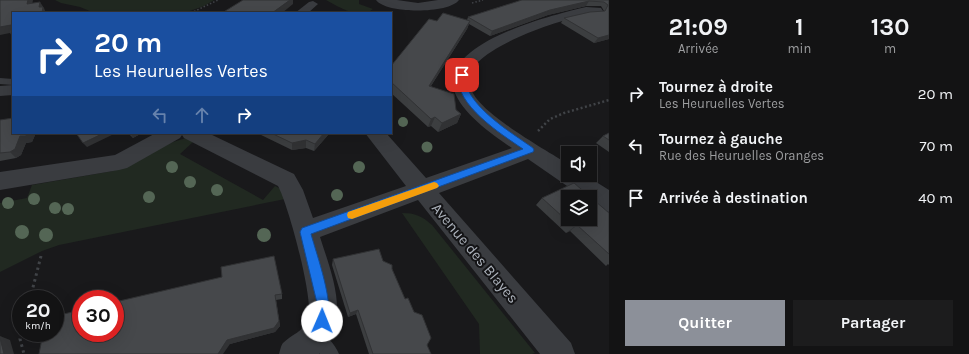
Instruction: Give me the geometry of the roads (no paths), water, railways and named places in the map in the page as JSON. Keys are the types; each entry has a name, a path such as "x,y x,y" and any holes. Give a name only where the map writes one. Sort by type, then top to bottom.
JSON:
{"street":[{"path":"383,0 401,5 423,7 452,0"},
{"path":"302,12 313,4"},
{"path":"605,12 586,11 506,38 483,49 466,66 461,82 468,98 495,125 526,148 609,202"},
{"path":"0,91 12,90"},
{"path":"0,182 119,162 171,134"},
{"path":"194,134 286,180 292,190 297,202 323,303 322,321 313,348"},
{"name":"Avenue des Blayes","path":"376,134 560,354"},
{"path":"305,232 422,190 526,148"}],"lane":[{"path":"0,81 12,82"}]}
